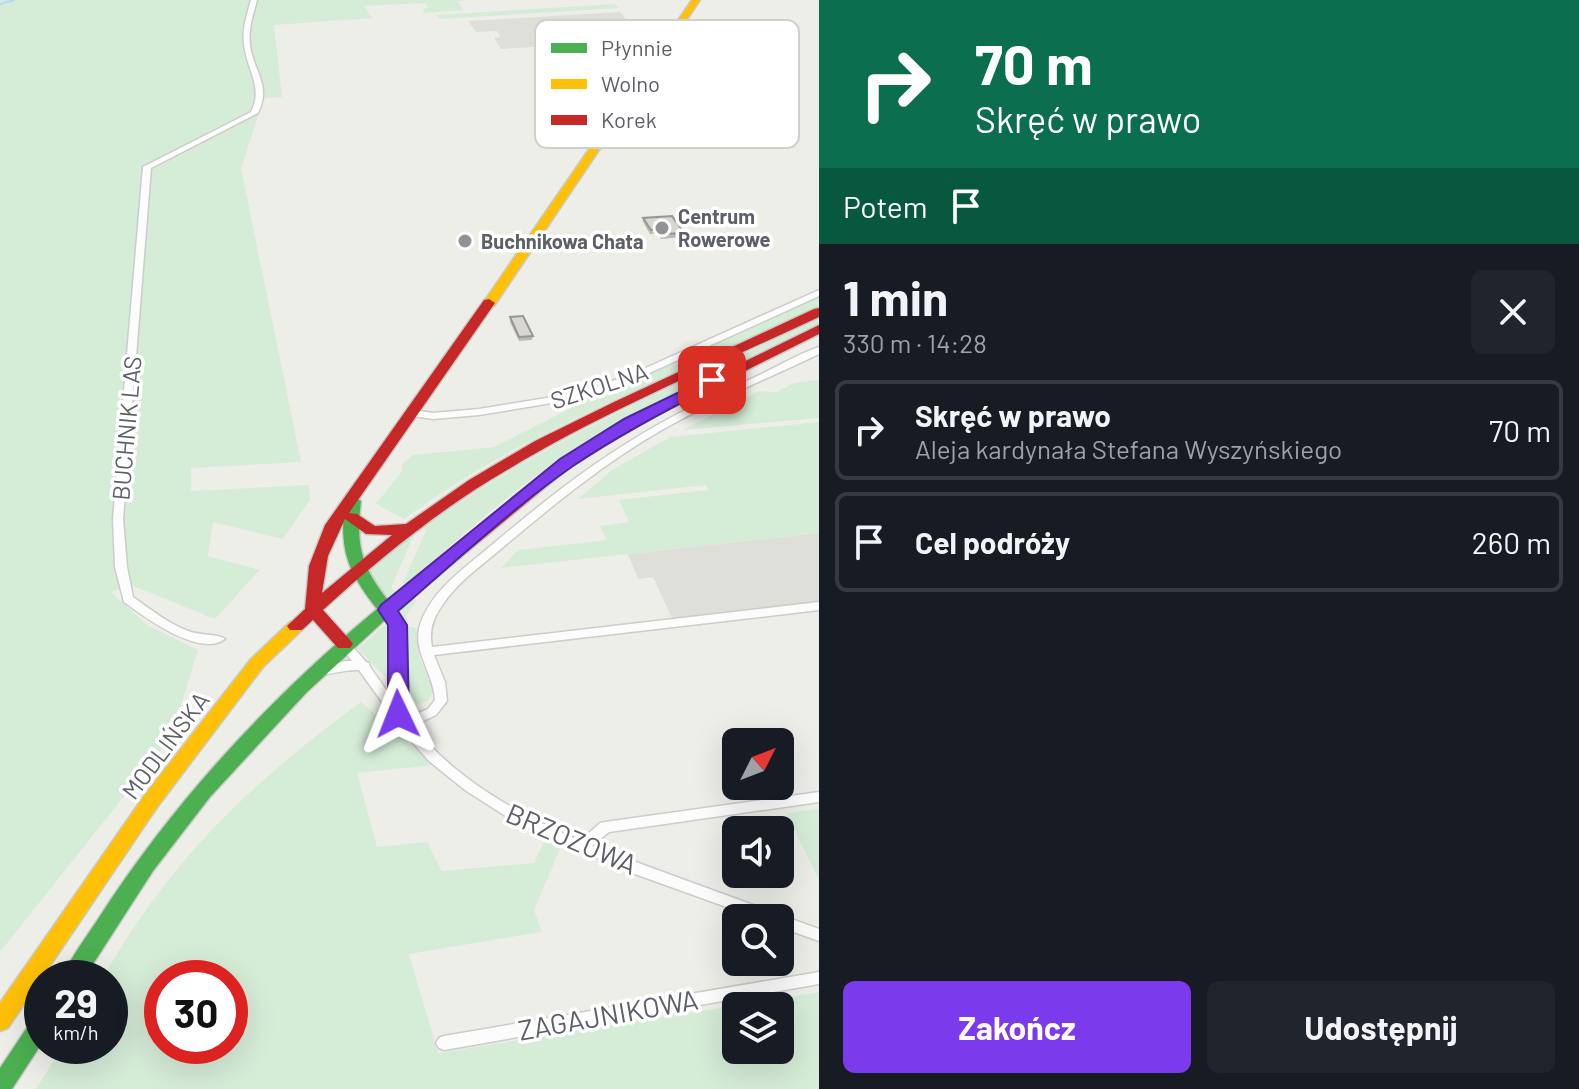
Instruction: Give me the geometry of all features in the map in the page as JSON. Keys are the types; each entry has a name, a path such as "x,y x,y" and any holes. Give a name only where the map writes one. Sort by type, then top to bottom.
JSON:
{"main road":[{"path":"679,20 693,0"},
{"path":"387,610 357,572 347,552 352,509 413,413 593,148"},
{"name":"MODLIŃSKA","path":"0,1021 151,801 257,663 313,610 410,528 537,446 819,312"},
{"path":"84,960 146,865 219,775 344,644 566,463 630,423 819,329"},
{"path":"352,509 372,531 410,528"},
{"path":"344,644 313,610 313,565 334,520 352,509"},
{"path":"0,1088 24,1051"}],"street":[{"name":"BUCHNIK LAS","path":"213,640 158,621 128,599 121,567 118,519 147,167 254,113 258,107 261,84 249,55 247,36 254,0"},
{"name":"SZKOLNA","path":"413,413 430,416 479,412 585,395 642,373 819,293"},
{"path":"387,610 398,625 402,719 432,712 441,701 440,686 426,652 426,625 444,594 549,501 616,454 681,415 819,350"},
{"path":"426,652 819,606"},
{"name":"BRZOZOWA","path":"344,644 365,666 402,719 436,760 509,815 736,904"},
{"path":"313,674 346,665 365,666"},
{"path":"583,846 605,827 819,797"},
{"path":"794,926 819,935"},
{"name":"ZAGAJNIKOWA","path":"444,1043 819,978"}],"shaded area":[{"path":"620,12 627,20 535,20 535,47 501,49 494,38 500,37 497,31 476,32 468,21"},
{"path":"819,533 819,601 765,608 672,618 653,577 638,579 628,554"}],"green space":[{"path":"0,0 470,0 458,1 463,10 424,13 423,9 428,8 425,3 364,6 372,18 274,25 282,97 264,98 241,168 301,462 191,468 191,491 309,485 310,500 283,539 213,522 208,556 260,570 215,619 131,585 111,592 147,625 198,650 172,736 0,952"},
{"path":"615,4 619,8 439,19 437,15"},
{"path":"819,297 819,307 607,403 504,455 404,519 376,504 402,471 402,464 413,455 494,447 571,408 569,403 620,387"},
{"path":"819,319 819,324 683,389 553,464 514,492 406,585 403,583 426,530 423,528 469,496 566,439"},
{"path":"819,380 819,418 683,430 759,391 776,392 794,383"},
{"path":"819,422 819,533 501,568 518,550 607,540 600,526 629,522 619,500 708,490 706,485 578,499 612,470 670,437"},
{"path":"414,534 391,588 397,592 387,599 367,572"},
{"path":"412,598 416,601 406,616 409,627 417,628 420,658 433,691 428,701 417,704 405,691 402,674 405,633 400,610"},
{"path":"389,621 393,631 388,680 358,649"},
{"path":"361,702 434,765 357,773 377,847 427,842 442,871 534,863 545,840 562,844 534,910 542,932 409,954 438,1053 722,1008 722,1064 794,1064 794,996 819,992 819,1089 36,1089 52,1064 128,1064 128,960 114,960 156,896 185,860 216,825 284,762"},
{"path":"819,809 819,880 794,829 794,816 786,813"}],"building":[{"name":"Centrum Rowerowe","path":"672,216 684,233 662,234 658,229 651,230 643,218"},
{"path":"523,316 533,336 519,337 510,317"}],"waterway":[{"path":"0,4 14,0"}],"traffic: fast":[{"path":"353,501 350,535 355,560 387,610"},
{"path":"84,960 146,865 203,792 266,722 334,656 404,595"},
{"path":"0,1088 24,1051"}],"traffic: slow":[{"path":"682,20 696,0"},
{"path":"489,303 595,148"},
{"path":"0,1021 151,801 257,663 296,626"}],"traffic: jam":[{"path":"344,644 313,610 315,577 323,545 333,525 489,303"},
{"path":"296,626 395,540 447,501 502,466 619,405 819,312"},
{"path":"404,595 566,463 630,423 819,329"},
{"path":"351,517 372,531 410,529"}],"place":[{"name":"Centrum Rowerowe","path":"662,228"},
{"name":"Buchnikowa Chata","path":"465,241"}],"route":[{"path":"398,714 398,625 387,610 511,505 566,463 630,423 712,380"}]}
